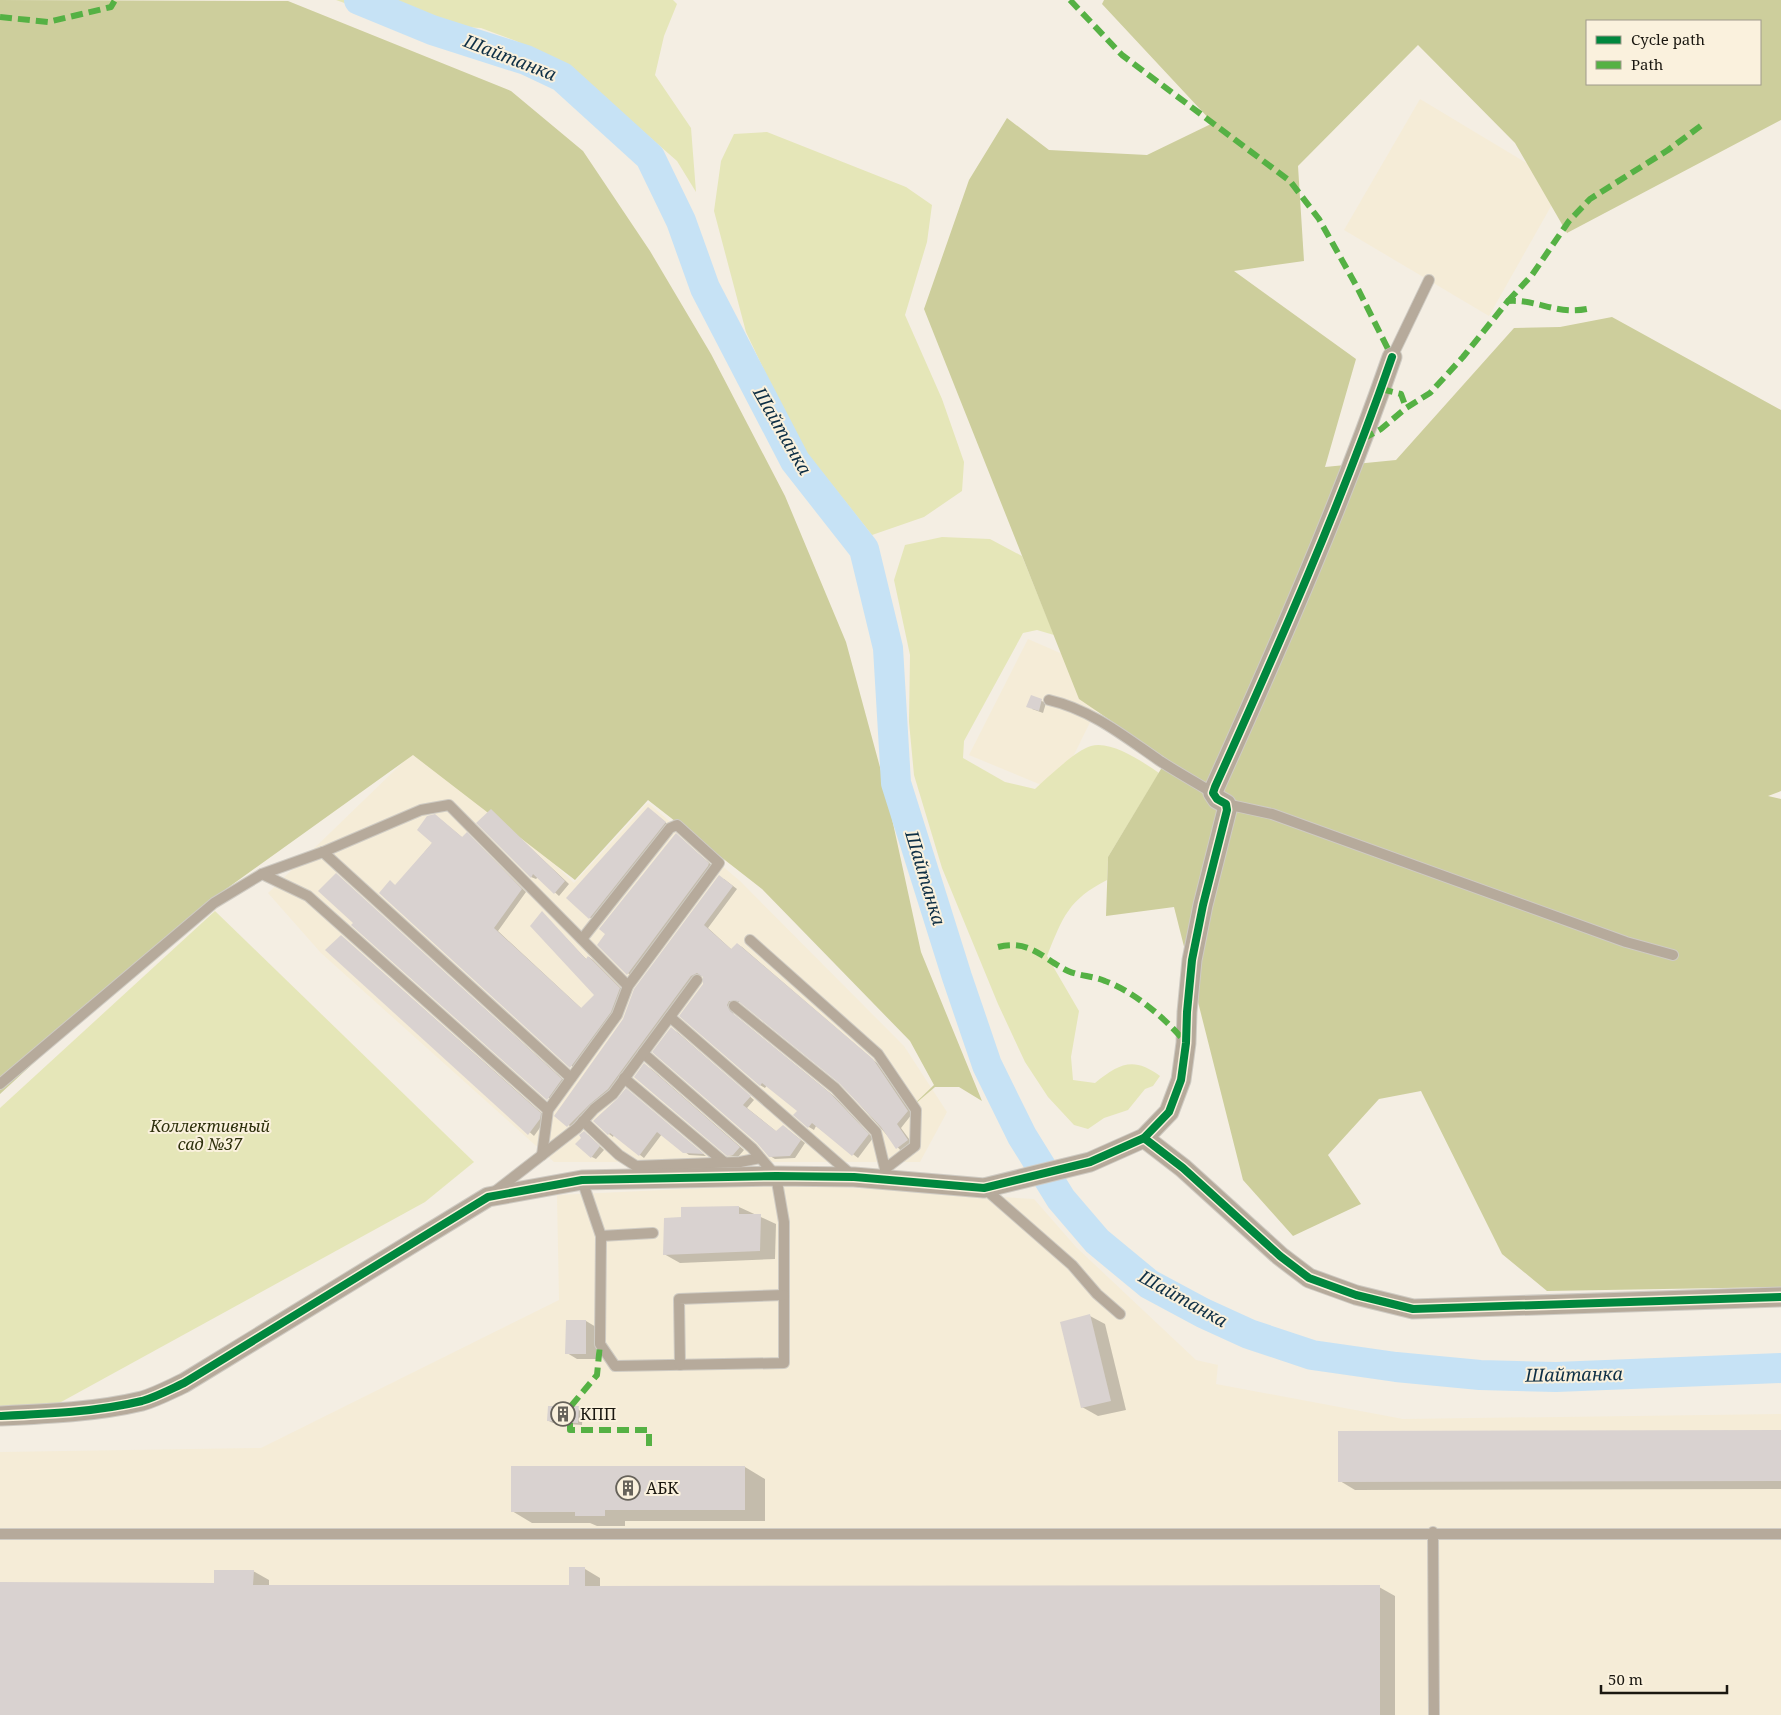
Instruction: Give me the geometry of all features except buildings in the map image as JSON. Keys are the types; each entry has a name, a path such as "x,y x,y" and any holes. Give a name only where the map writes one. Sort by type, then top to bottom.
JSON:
{"street":[{"path":"0,1416 65,1412 122,1405 144,1400 184,1383 488,1196 582,1180 776,1176 854,1177 887,1175 984,1188 1090,1162 1144,1138 1169,1112 1181,1080 1186,1043 1192,960 1220,798 1332,521 1392,357"},
{"path":"1144,1138 1183,1168 1280,1256 1309,1278 1356,1295 1412,1309 1781,1297"}],"lane":[{"path":"1392,357 1429,280"},
{"path":"1049,700 1077,709 1103,721 1162,762 1220,798 1272,814 1626,942 1673,955"},
{"path":"0,1084 214,903 262,874 323,852 421,810 449,805 628,986"},
{"path":"542,1155 548,1110 617,1015 628,986 719,863 713,855 677,824 670,828 582,939"},
{"path":"323,852 571,1078"},
{"path":"262,874 308,896 548,1110"},
{"path":"750,940 878,1054 916,1110 914,1146 887,1175"},
{"path":"488,1196 542,1155 613,1094 697,980"},
{"path":"734,1006 835,1088 876,1132 887,1175"},
{"path":"670,1017 854,1177"},
{"path":"582,1180 600,1236 600,1344 614,1366 784,1363 784,1222 776,1176 760,1158 643,1053"},
{"path":"624,1078 724,1162"},
{"path":"583,1121 619,1155 636,1166 740,1162 760,1158"},
{"path":"984,1188 1072,1265 1097,1294 1120,1314"},
{"path":"600,1236 653,1233"},
{"path":"680,1365 679,1299 784,1295"},
{"path":"1433,1532 1434,1715"},
{"path":"0,1534 1433,1532 1781,1534"}],"shaded area":[{"path":"1420,99 1563,185 1489,316 1344,230"},
{"path":"1028,639 1113,676 1056,791 969,755"},
{"path":"427,739 574,883 648,803 740,881 904,1046 947,1112 920,1162 554,1162 321,953 268,893"},
{"path":"789,1184 1034,1199 1076,1247 1196,1360 1218,1365 1216,1384 1403,1419 1781,1414 1781,1715 0,1715 0,1452 261,1448 559,1300 557,1195"}],"green space":[{"path":"0,0 288,1 511,91 583,151 650,251 711,354 785,496 846,642 884,782 921,952 982,1101 959,1087 935,1087 909,1109 934,1085 910,1041 762,889 648,800 575,880 413,755 208,902 0,1094"},
{"path":"336,0 673,0 677,4 664,36 655,75 691,128 696,192 677,161 570,67 516,41 481,28 401,23"},
{"path":"1104,0 1781,0 1781,120 1567,233 1515,143 1418,45 1298,166 1304,261 1234,271 1356,359 1325,467 1396,460 1514,328 1560,327 1612,317 1781,410 1781,791 1768,796 1781,799 1781,1287 1547,1291 1502,1254 1421,1091 1379,1099 1328,1155 1361,1204 1293,1236 1243,1180 1174,907 1106,916 1108,857 1167,759 1079,699 924,309 969,180 1007,118 1049,150 1147,155 1213,123 1102,4"},
{"path":"767,132 906,187 932,205 927,242 905,315 942,399 964,462 962,491 924,517 872,535 798,442 746,332 714,211 721,161 734,134"},
{"path":"942,537 990,539 1022,556 1054,635 1037,630 1023,633 964,741 963,758 1005,782 1035,789 1070,758 1091,746 1108,746 1117,749 1136,758 1159,773 1108,857 1107,880 1083,895 1068,911 1047,956 1079,1011 1071,1057 1073,1080 1095,1083 1119,1067 1134,1064 1142,1066 1160,1076 1153,1086 1145,1089 1128,1110 1104,1118 1088,1129 1074,1125 1048,1097 1025,1062 998,1004 942,868 914,775 909,722 910,655 894,580 905,545"},
{"name":"Коллективный сад №37","path":"215,911 474,1162 425,1202 52,1407 0,1406 0,1108"}],"waterway":[{"name":"Шайтанка","path":"359,0 432,30 526,60 562,77 650,157 681,221 705,288 795,461 864,549 888,648 896,783 957,977 987,1065 1022,1136 1061,1199 1097,1241 1149,1284 1203,1313 1249,1334 1312,1355 1396,1367 1480,1375 1556,1377 1781,1368"}],"marked path":[{"path":"0,17 48,22 111,7 115,0"},
{"path":"1070,0 1122,55 1290,181 1319,219 1357,287 1392,357"},
{"path":"1508,301 1532,275 1569,221 1590,199 1668,150 1702,125"},
{"path":"1363,439 1381,429 1406,408 1430,393 1463,357 1508,301 1528,302 1556,309 1587,309"},
{"path":"1381,389 1401,394 1406,408"},
{"path":"998,947 1009,945 1028,948 1068,971 1100,979 1128,992 1149,1007 1186,1043"},
{"path":"571,1406 597,1375 600,1344"},
{"path":"570,1423 570,1430 649,1430 649,1448"}],"cycle path":[{"path":"0,1416 107,1408 142,1401 163,1393 184,1383 488,1197 582,1180 776,1176 854,1177 984,1188 1090,1162 1144,1138 1169,1112 1181,1080 1186,1043 1192,960 1203,905 1227,810 1226,804 1217,799 1213,793 1286,627 1330,520 1392,357"},
{"path":"1144,1138 1183,1168 1280,1256 1309,1278 1356,1295 1413,1309 1781,1297"}],"place":[{"name":"КПП","path":"563,1414"},
{"name":"АБК","path":"628,1488"}]}
